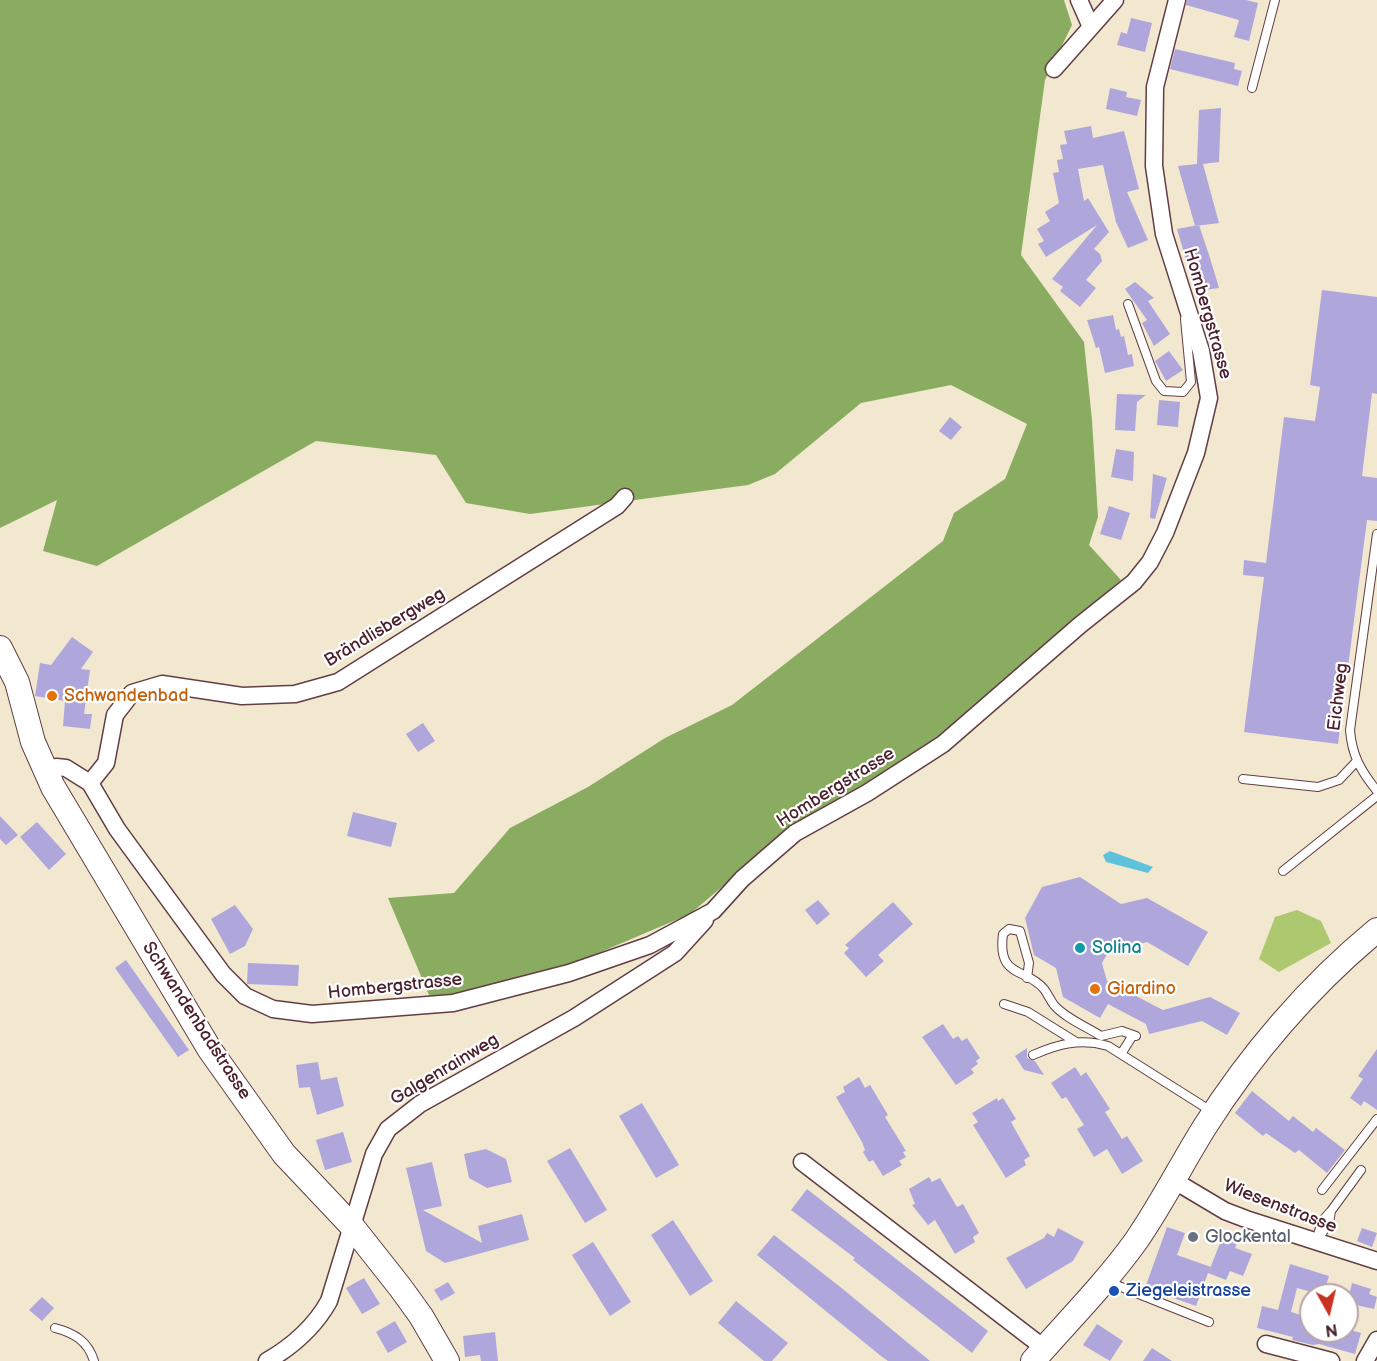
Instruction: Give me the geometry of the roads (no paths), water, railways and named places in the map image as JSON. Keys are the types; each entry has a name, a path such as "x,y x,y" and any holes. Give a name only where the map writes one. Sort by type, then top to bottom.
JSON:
{"street":[{"path":"1078,0 1092,27"},
{"path":"1054,69 1115,0"},
{"name":"Hombergstrasse","path":"45,771 56,767 66,768 90,783 117,829 223,974 245,996 273,1009 312,1014 453,1003 569,973 650,945 713,911 742,879 795,833 867,793 943,744 1080,625 1134,582 1150,562 1165,533 1192,463 1208,410 1206,369 1185,307 1160,213 1153,147 1155,87 1177,0"},
{"name":"Brändlisbergweg","path":"90,783 106,762 115,715 132,693 162,684 242,696 295,694 338,682 518,571 617,506 625,497"},
{"name":"Schwandenbadstrasse","path":"0,648 17,682 33,742 45,771 84,843 210,1050 284,1154 351,1225 421,1316 447,1361"},
{"name":"Galgenrainweg","path":"267,1361 298,1340 322,1314 335,1286 351,1225 377,1147 388,1129 400,1118 574,1018 675,953 713,911"},
{"path":"802,1162 1038,1355 1105,1281 1143,1230 1214,1113 1264,1045 1326,977 1377,930"},
{"name":"Wiesenstrasse","path":"1173,1180 1225,1211 1315,1243 1377,1261"},
{"path":"1365,1361 1377,1340"},
{"path":"1266,1344 1331,1361"}],"lane":[{"path":"1252,88 1275,0"},
{"path":"1128,304 1160,388 1178,392 1187,390 1191,382 1185,307"},
{"name":"Eichweg","path":"1377,534 1373,599 1350,730 1352,751 1356,762 1377,794"},
{"path":"1243,779 1318,787 1339,780 1356,762"},
{"path":"1282,871 1377,794"},
{"path":"1027,978 1029,963 1020,931 1009,930 1003,934 1002,942 1005,962 1011,969 1027,978 1043,987 1055,1007 1101,1036"},
{"path":"1004,1004 1028,1012 1076,1042"},
{"path":"1090,1041 1122,1031 1134,1036 1121,1054"},
{"path":"1033,1056 1054,1046 1076,1042 1090,1041 1108,1046 1214,1113"},
{"path":"1322,1190 1377,1119"},
{"path":"1315,1243 1329,1223 1331,1211 1361,1170"},
{"path":"1105,1281 1209,1322"},
{"path":"55,1328 78,1337 88,1348 94,1361"}],"water":[{"path":"1110,851 1153,867 1148,873 1106,862 1103,855"}],"place":[{"name":"Schwandenbad","path":"52,696"},
{"name":"Solina","path":"1080,948"},
{"name":"Giardino","path":"1095,989"},
{"name":"Glockental","path":"1193,1237"},
{"name":"Ziegeleistrasse","path":"1114,1291"}]}
